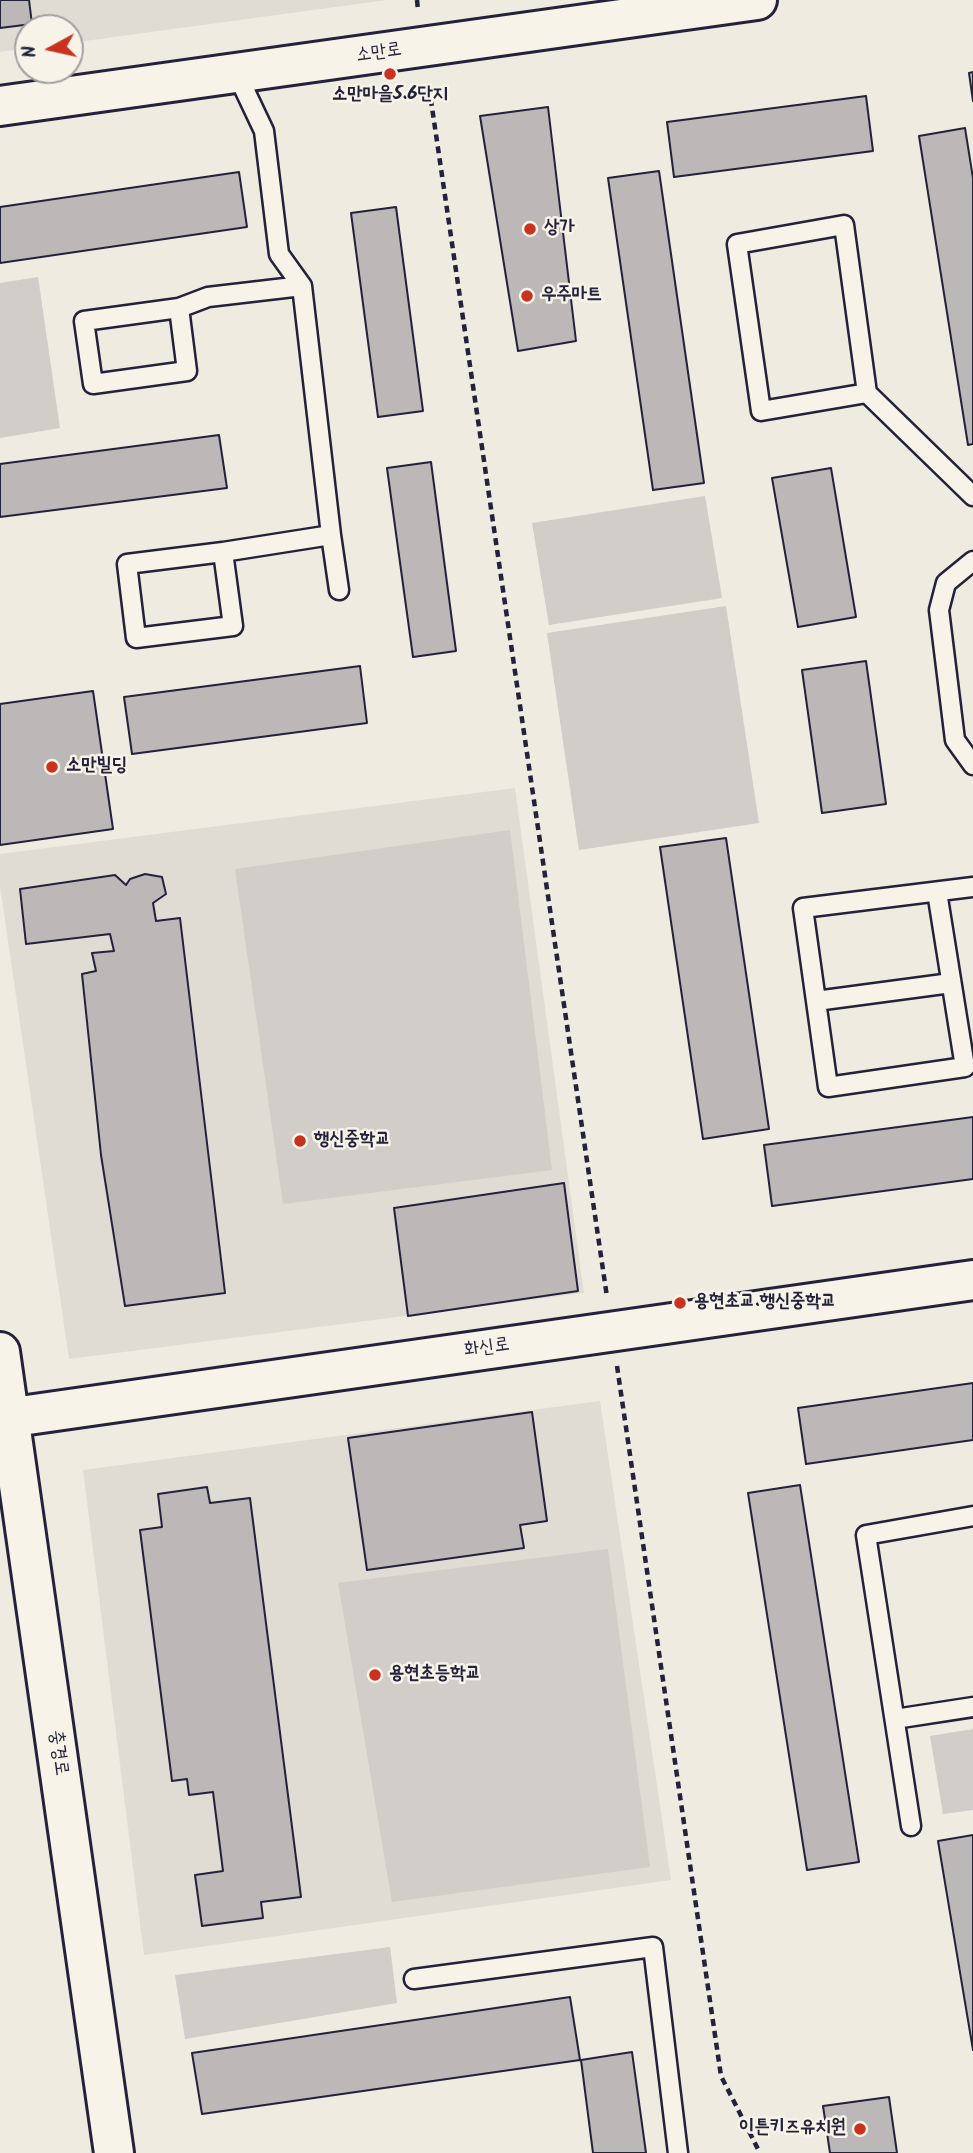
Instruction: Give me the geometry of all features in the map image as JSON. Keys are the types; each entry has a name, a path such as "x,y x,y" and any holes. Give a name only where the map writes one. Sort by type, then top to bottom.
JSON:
{"main road":[{"name":"소만로","path":"0,107 757,0"},
{"name":"화신로","path":"5,1418 973,1280"},
{"name":"충경로","path":"0,1352 5,1418 114,2153"}],"lane":[{"path":"237,74 264,131 279,254 302,286 339,590"},
{"path":"867,393 761,411 737,244 844,225 867,393 973,496"},
{"path":"179,308 187,371 93,384 84,321 179,308 208,297 302,286"},
{"path":"223,552 233,626 136,638 127,564 331,535"},
{"path":"973,561 946,583 939,610 955,740 973,765"},
{"path":"937,892 965,1068 828,1087 803,908 973,887"},
{"path":"816,1001 951,983"},
{"path":"911,1826 866,1535 973,1516"},
{"path":"895,1719 973,1707"},
{"path":"414,1979 653,1947 678,2153"}],"path":[{"path":"417,0 418,10"},
{"path":"429,88 607,1298"},
{"path":"616,1362 722,2077 760,2153"}],"shaded area":[{"path":"0,0 387,0 84,41 84,14 14,14 14,50 0,52"},
{"path":"38,277 60,428 0,438 0,283"},
{"path":"705,496 722,598 549,625 532,523"},
{"path":"726,606 759,823 579,850 547,633"},
{"name":"행신중학교","path":"515,788 584,1293 69,1359 0,886 0,854"},
{"path":"510,830 552,1170 283,1204 235,869"},
{"name":"용현초등학교","path":"600,1401 671,1880 144,1955 83,1470"},
{"path":"608,1549 650,1867 392,1902 338,1583"},
{"path":"973,1729 973,1810 943,1814 930,1736"},
{"path":"390,1947 397,2003 185,2039 175,1975"}],"building":[{"path":"0,0 29,0 31,14 14,14 14,26 0,28"},
{"path":"973,72 973,101 969,73"},
{"path":"866,96 873,151 674,177 667,122"},
{"name":"상가","path":"548,107 576,341 518,351 480,116"},
{"path":"965,128 973,178 973,444 968,445 919,136"},
{"path":"659,171 704,483 653,490 608,178"},
{"path":"239,172 247,227 0,263 0,207"},
{"path":"396,207 423,411 378,417 351,213"},
{"path":"219,435 227,488 0,517 0,464"},
{"path":"431,462 456,651 413,657 387,468"},
{"path":"831,468 856,617 798,627 772,478"},
{"path":"866,661 886,804 822,813 802,670"},
{"path":"360,666 367,723 132,754 124,697"},
{"name":"소만빌딩","path":"93,691 113,829 0,845 0,704"},
{"path":"726,838 769,1129 703,1139 660,847"},
{"path":"145,874 162,877 166,894 153,903 156,921 180,918 225,1293 125,1306 101,1155 82,974 96,971 92,953 114,951 110,934 26,944 20,889 115,875 126,885 130,879"},
{"path":"973,1117 973,1179 772,1206 764,1145"},
{"path":"564,1183 578,1291 408,1316 394,1208"},
{"path":"973,1383 973,1440 806,1464 798,1408"},
{"path":"532,1412 547,1521 520,1525 524,1548 367,1570 348,1438"},
{"path":"800,1485 859,1862 807,1870 748,1493"},
{"path":"207,1487 210,1503 250,1498 301,1897 261,1902 263,1918 202,1926 195,1875 223,1871 213,1792 189,1795 187,1779 172,1781 140,1530 162,1527 158,1494"},
{"path":"973,1835 973,2050 938,1841"},
{"path":"570,1997 580,2060 202,2114 192,2053"},
{"path":"632,2052 646,2153 593,2153 581,2060"},
{"name":"이튼키즈유치원","path":"889,2097 897,2153 830,2153 823,2106"}],"place":[{"name":"소만마을5.6단지","path":"390,74"},
{"name":"상가","path":"530,229"},
{"name":"우주마트","path":"527,296"},
{"name":"소만빌딩","path":"52,767"},
{"name":"행신중학교","path":"300,1141"},
{"name":"용현초교.행신중학교","path":"680,1303"},
{"name":"용현초등학교","path":"375,1675"},
{"name":"이튼키즈유치원","path":"860,2129"}]}
